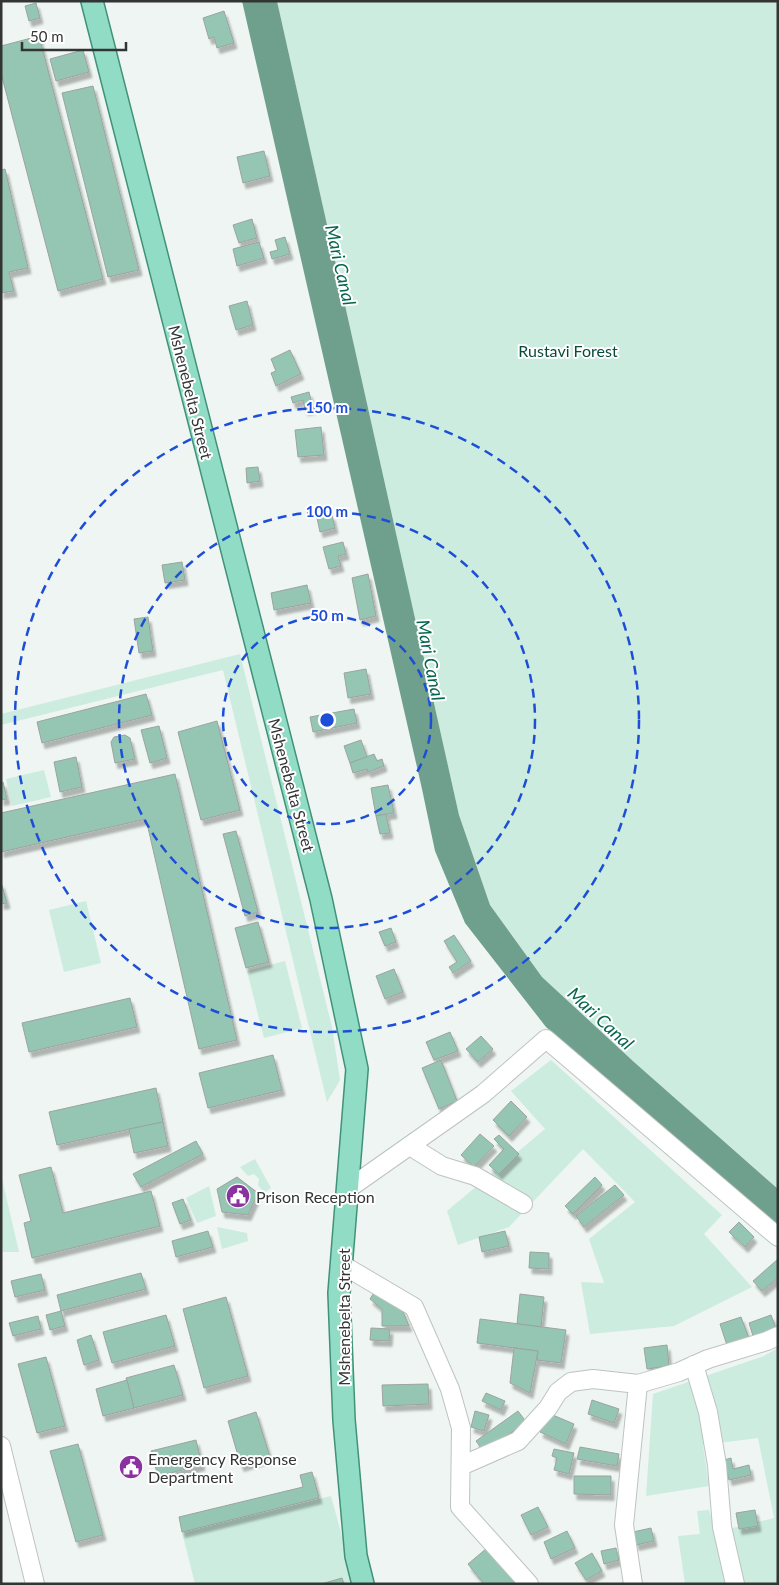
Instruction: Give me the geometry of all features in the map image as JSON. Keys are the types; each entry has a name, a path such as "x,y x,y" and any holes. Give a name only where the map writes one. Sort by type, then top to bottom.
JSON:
{"main road":[{"name":"Mshenebelta Street","path":"92,1 321,900 357,1069 340,1293 344,1420 356,1556 363,1584"}],"street":[{"path":"348,1189 483,1094 546,1039 778,1238"},
{"path":"410,1146 442,1166 475,1176 523,1204"},
{"path":"341,1264 414,1307 450,1390 461,1428 460,1507 528,1584"},
{"path":"460,1466 518,1441 548,1408 558,1392 570,1382 593,1379 638,1384 679,1372 708,1359 778,1336"},
{"path":"694,1365 708,1412 717,1465 722,1527 735,1584"},
{"path":"633,1584 624,1525 638,1384"},
{"path":"1,1446 36,1584"}],"green space":[{"name":"Rustavi Forest","path":"277,1 778,1 778,1189 634,1062 542,977 490,905 459,815"},
{"path":"240,654 332,1027 340,1080 327,1102 223,670 1,725 1,714"},
{"path":"44,770 51,797 12,806 6,779"},
{"path":"86,901 101,963 64,972 49,910"},
{"path":"285,961 302,1028 264,1038 247,971"},
{"path":"551,1060 722,1215 704,1234 752,1287 674,1326 590,1334 581,1282 604,1283 589,1239 635,1202 583,1149 509,1227 458,1245 447,1211 545,1129 511,1091"},
{"path":"255,1159 271,1188 264,1193 258,1185 259,1179 254,1174 248,1176 240,1167"},
{"path":"1,1175 19,1252 3,1252 1,1244"},
{"path":"209,1186 216,1216 197,1223 186,1198"},
{"path":"217,1227 247,1233 248,1241 222,1249"},
{"path":"778,1348 778,1584 685,1584 678,1536 700,1534 697,1511 709,1510 716,1532 774,1518 758,1438 703,1445 709,1486 646,1496 653,1394 764,1356"},
{"path":"331,1496 355,1584 195,1584 182,1532"}],"shaded area":[{"path":"242,1 277,1 459,815 490,905 542,977 634,1062 778,1189 778,1228 546,1027 465,923 435,851"}],"building":[{"path":"36,3 40,18 29,21 25,6"},
{"path":"224,11 234,43 217,48 214,37 209,39 203,18"},
{"path":"39,36 103,279 58,291 1,73 1,46"},
{"path":"83,50 89,72 56,81 50,59"},
{"path":"93,86 139,270 108,277 62,93"},
{"path":"264,151 270,176 243,183 237,157"},
{"path":"5,169 28,268 9,272 14,291 1,293 1,170"},
{"path":"252,219 257,238 239,243 233,225"},
{"path":"285,237 290,254 272,259 270,252 278,250 275,240"},
{"path":"259,242 264,258 237,266 233,249"},
{"path":"247,301 253,325 236,330 229,306"},
{"path":"290,350 301,374 276,386 271,373 276,371 271,359"},
{"path":"309,392 313,408 305,410 303,400 293,403 291,397"},
{"path":"321,427 324,455 298,457 295,430"},
{"path":"258,467 260,481 247,483 246,468"},
{"path":"332,515 335,528 320,532 317,518"},
{"path":"343,542 346,554 338,556 341,566 329,569 323,547"},
{"path":"182,562 185,580 165,583 162,565"},
{"path":"368,574 376,616 360,620 352,578"},
{"path":"307,585 311,603 274,610 271,593"},
{"path":"148,617 153,651 139,653 134,619"},
{"path":"366,669 371,694 348,698 344,673"},
{"path":"146,694 152,715 42,743 37,722"},
{"path":"354,709 357,723 313,732 310,717"},
{"path":"217,721 240,810 201,820 178,732"},
{"path":"159,726 167,758 150,763 141,730"},
{"path":"125,735 130,738 135,759 115,763 111,742 114,737"},
{"path":"361,740 367,757 350,763 344,746"},
{"path":"374,754 377,761 382,759 384,766 368,772 367,769 353,773 350,763"},
{"path":"76,757 82,787 60,792 54,762"},
{"path":"175,774 237,1040 199,1049 146,819 1,852 1,813"},
{"path":"3,782 7,799 1,800 1,783"},
{"path":"388,785 394,813 376,816 371,788"},
{"path":"386,814 390,833 380,834 376,816"},
{"path":"236,831 258,912 245,916 223,834"},
{"path":"1,882 7,903 1,904"},
{"path":"258,922 269,962 246,968 235,928"},
{"path":"391,928 396,942 385,946 379,932"},
{"path":"454,935 471,961 453,973 449,967 457,962 444,941"},
{"path":"394,969 403,992 385,999 376,976"},
{"path":"130,998 137,1027 29,1052 22,1023"},
{"path":"450,1032 458,1051 434,1060 426,1042"},
{"path":"481,1036 493,1049 478,1062 466,1049"},
{"path":"273,1055 282,1090 208,1108 199,1073"},
{"path":"441,1060 457,1101 439,1109 422,1068"},
{"path":"156,1088 163,1122 57,1145 49,1112"},
{"path":"511,1101 527,1117 509,1136 493,1120"},
{"path":"163,1122 168,1146 134,1153 129,1129"},
{"path":"480,1134 494,1146 474,1167 461,1155"},
{"path":"499,1135 519,1154 499,1174 489,1165 504,1149 494,1139"},
{"path":"196,1141 203,1154 141,1187 133,1174"},
{"path":"51,1167 63,1213 151,1191 160,1226 32,1258 24,1223 31,1221 19,1175"},
{"name":"Prison Reception","path":"237,1177 258,1193 248,1215 222,1212 217,1189"},
{"path":"595,1177 602,1185 573,1214 565,1206"},
{"path":"615,1185 624,1195 584,1227 576,1216"},
{"path":"183,1199 191,1220 180,1224 172,1203"},
{"path":"739,1222 754,1237 745,1247 729,1232"},
{"path":"208,1231 213,1247 176,1257 172,1241"},
{"path":"505,1231 509,1246 482,1252 479,1237"},
{"path":"530,1252 549,1253 549,1269 529,1268"},
{"path":"778,1259 778,1278 762,1291 753,1281"},
{"path":"141,1273 146,1289 61,1311 57,1295"},
{"path":"41,1274 45,1290 15,1297 11,1281"},
{"path":"375,1291 401,1307 409,1326 382,1326 382,1309 370,1299"},
{"path":"520,1294 544,1297 541,1327 517,1324"},
{"path":"226,1297 248,1376 204,1388 183,1309"},
{"path":"61,1311 65,1326 50,1330 46,1315"},
{"path":"166,1315 175,1346 112,1363 103,1332"},
{"path":"771,1315 777,1331 754,1339 749,1323"},
{"path":"38,1316 41,1329 13,1336 9,1323"},
{"path":"741,1317 750,1341 728,1348 720,1324"},
{"path":"480,1319 566,1330 561,1363 537,1360 538,1351 477,1343"},
{"path":"371,1328 390,1329 389,1341 370,1340"},
{"path":"91,1335 99,1360 84,1365 77,1340"},
{"path":"667,1345 669,1366 647,1369 644,1348"},
{"path":"514,1348 538,1351 530,1393 510,1383"},
{"path":"46,1357 65,1426 37,1433 18,1364"},
{"path":"174,1365 183,1395 134,1408 126,1378"},
{"path":"127,1380 134,1408 103,1416 96,1389"},
{"path":"428,1384 429,1404 383,1406 382,1385"},
{"path":"486,1393 505,1401 501,1410 482,1401"},
{"path":"592,1400 619,1409 614,1423 588,1414"},
{"path":"475,1411 489,1415 484,1431 471,1427"},
{"path":"518,1411 526,1422 484,1452 476,1441"},
{"path":"256,1412 270,1457 241,1466 228,1421"},
{"path":"548,1413 574,1424 566,1444 540,1432"},
{"path":"196,1440 202,1465 158,1476 151,1451"},
{"path":"78,1444 103,1535 76,1542 50,1451"},
{"path":"580,1447 619,1454 617,1466 577,1459"},
{"path":"554,1449 574,1453 569,1474 554,1470 557,1458 552,1456"},
{"path":"731,1458 733,1469 749,1465 751,1475 729,1480 724,1460"},
{"path":"312,1472 319,1498 182,1532 179,1517 303,1487 300,1475"},
{"path":"574,1476 611,1476 611,1495 574,1494"},
{"path":"538,1507 548,1527 531,1535 521,1515"},
{"path":"755,1510 758,1526 739,1529 736,1513"},
{"path":"651,1528 654,1541 636,1545 633,1532"},
{"path":"567,1531 575,1548 551,1559 544,1542"},
{"path":"487,1548 516,1584 484,1584 468,1564"},
{"path":"616,1548 619,1560 604,1564 601,1551"},
{"path":"592,1553 602,1571 586,1580 575,1563"},
{"path":"342,1578 344,1584 321,1584"}],"place":[{"name":"Prison Reception","path":"238,1196"},
{"name":"Emergency Response Department","path":"131,1467"}],"water label":[{"name":"Mari Canal","path":"341,265"},
{"name":"Mari Canal","path":"431,660"},
{"name":"Mari Canal","path":"601,1018"}]}
